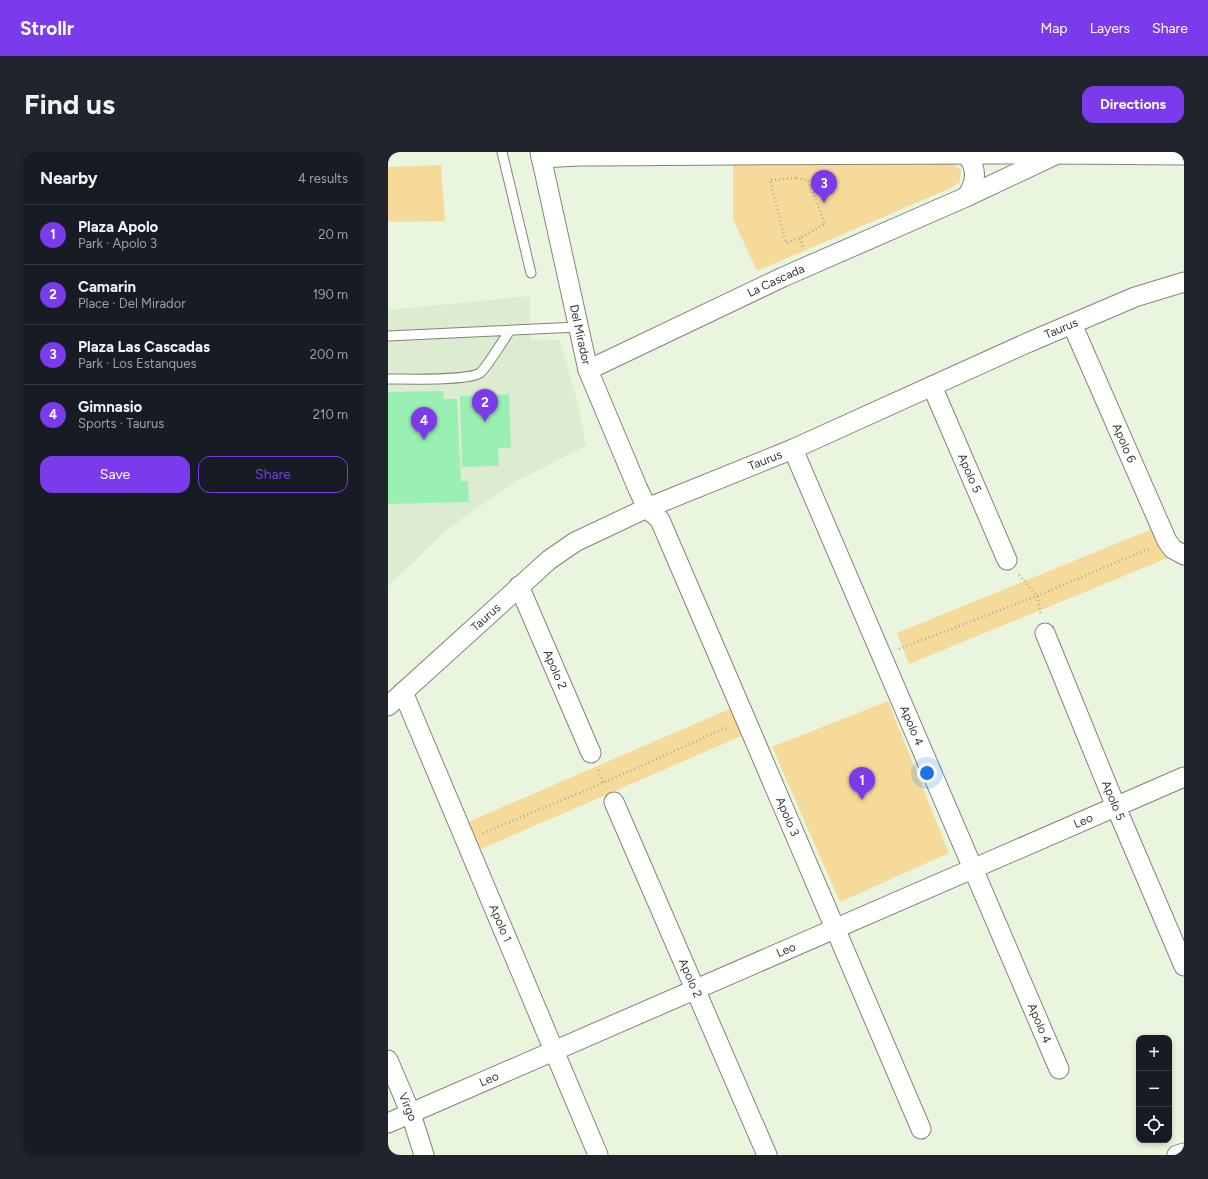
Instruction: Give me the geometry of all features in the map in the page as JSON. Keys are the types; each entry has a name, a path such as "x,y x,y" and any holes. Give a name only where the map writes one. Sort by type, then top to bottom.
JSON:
{"street":[{"path":"966,153 973,164 975,178 974,184 966,197"},
{"path":"541,155 1059,153 1184,155"},
{"name":"La Cascada","path":"588,370 783,277 966,197 1059,153"},
{"name":"Del Mirador","path":"541,155 588,370 647,508"},
{"name":"Taurus","path":"388,706 519,586 549,560 575,542 647,508 793,449 1135,297 1163,287 1184,282"},
{"name":"Apolo 6","path":"1072,324 1167,541 1173,549 1184,555"},
{"name":"Apolo 5","path":"932,386 1007,560"},
{"name":"Apolo 4","path":"793,449 1059,1069"},
{"name":"Apolo 3","path":"647,508 660,520 921,1129"},
{"name":"Apolo 2","path":"519,586 591,753"},
{"name":"Apolo 5","path":"1045,633 1116,807 1184,966"},
{"name":"Apolo 1","path":"403,692 598,1155"},
{"name":"Leo","path":"388,1123 1184,777"},
{"name":"Apolo 2","path":"614,802 768,1155"},
{"name":"Virgo","path":"388,1060 411,1114 424,1155"},
{"path":"1177,1155 1184,1153"}],"lane":[{"path":"502,152 531,273"},
{"path":"388,336 578,327"},
{"path":"388,379 452,378 469,376 480,372 510,330"}],"path":[{"path":"797,178 808,180 825,224 800,238 786,243 770,180 797,178"},
{"path":"882,656 1037,596 1167,541"},
{"path":"1007,560 1037,596 1045,633"},
{"path":"465,840 603,783 746,718"},
{"path":"591,753 603,783 614,802"}],"shaded area":[{"path":"950,162 961,170 960,182 953,187 757,271 733,219 733,164"},
{"path":"441,165 445,221 388,222 388,167"},
{"path":"530,296 530,339 560,340 579,408 586,446 515,482 450,527 388,586 388,310"},
{"path":"1157,527 1170,557 909,664 897,633"},
{"path":"888,701 949,853 840,902 772,747"},
{"path":"734,707 744,735 481,849 468,822"}],"building":[{"path":"443,391 444,399 457,399 461,481 468,481 469,502 388,504 388,392"},
{"path":"509,394 511,448 498,448 499,466 462,467 460,396"}],"place":[{"name":"Plaza Las Cascadas","path":"824,203"},
{"name":"Camarin","path":"485,422"},
{"name":"Gimnasio","path":"424,440"},
{"name":"Plaza Apolo","path":"862,800"}]}
